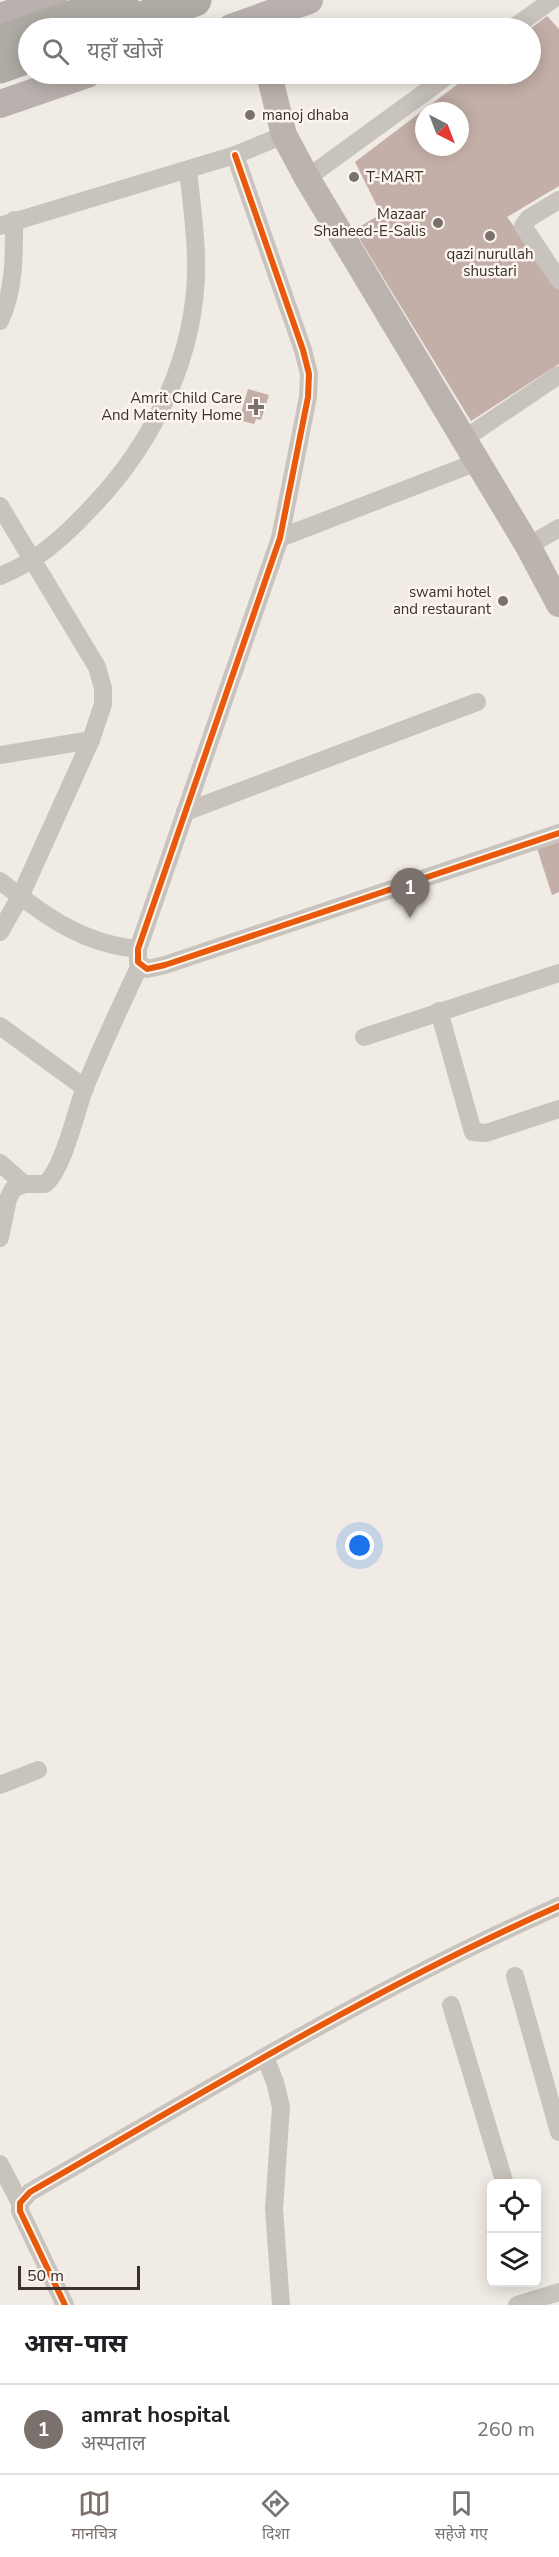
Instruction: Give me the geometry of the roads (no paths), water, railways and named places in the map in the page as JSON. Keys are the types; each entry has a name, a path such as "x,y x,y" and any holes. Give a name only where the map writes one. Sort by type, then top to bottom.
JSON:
{"highway":[{"path":"68,18 122,0"},
{"path":"142,18 195,0"},
{"path":"0,41 18,35"},
{"path":"0,67 18,61"}],"main road":[{"path":"0,17 52,0"},
{"path":"150,0 156,18"},
{"path":"267,18 309,0"},
{"path":"0,104 58,84"}],"street":[{"path":"527,18 552,0"},
{"path":"271,84 284,135 307,178 528,546 559,604"},
{"path":"307,178 436,84"},
{"path":"0,321 14,273 7,223 188,170 235,155 284,135"},
{"path":"0,1238 11,1192 24,1184 42,1185 51,1178 60,1161 85,1088 139,957 185,812 280,538 308,397 309,374 300,338 235,155"},
{"path":"0,576 32,561 61,538 102,497 151,429 169,393 187,334 195,278 196,257 188,170"},
{"path":"559,200 529,218 523,226 559,280"},
{"path":"464,439 559,375"},
{"path":"280,538 477,462"},
{"path":"0,506 97,667 103,688 103,704 91,740 20,897 0,932"},
{"path":"528,546 559,528"},
{"path":"185,812 477,702"},
{"path":"0,755 91,740"},
{"path":"0,881 20,897 76,933 139,957 149,969 559,833"},
{"path":"364,1037 559,973"},
{"path":"440,1011 473,1132 486,1133 559,1109"},
{"path":"0,1026 85,1088"},
{"path":"0,1163 24,1184"},
{"path":"0,1785 38,1770"},
{"path":"20,2203 30,2192 265,2057 436,1965 559,1906"},
{"path":"515,1976 559,2132"},
{"path":"451,2005 503,2179"},
{"path":"265,2057 281,2107 274,2209 280,2305"},
{"path":"0,2164 20,2203 20,2211 65,2305"},
{"path":"517,2305 538,2295 559,2292"}],"place":[{"name":"manoj dhaba","path":"250,115"},
{"name":"T-MART","path":"354,177"},
{"name":"Mazaar Shaheed-E-Salis","path":"438,223"},
{"name":"qazi nurullah shustari","path":"490,236"},
{"name":"Amrit Child Care And Maternity Home","path":"256,407"},
{"name":"swami hotel and restaurant","path":"503,601"},
{"name":"amrat hospital","path":"410,918"}]}
